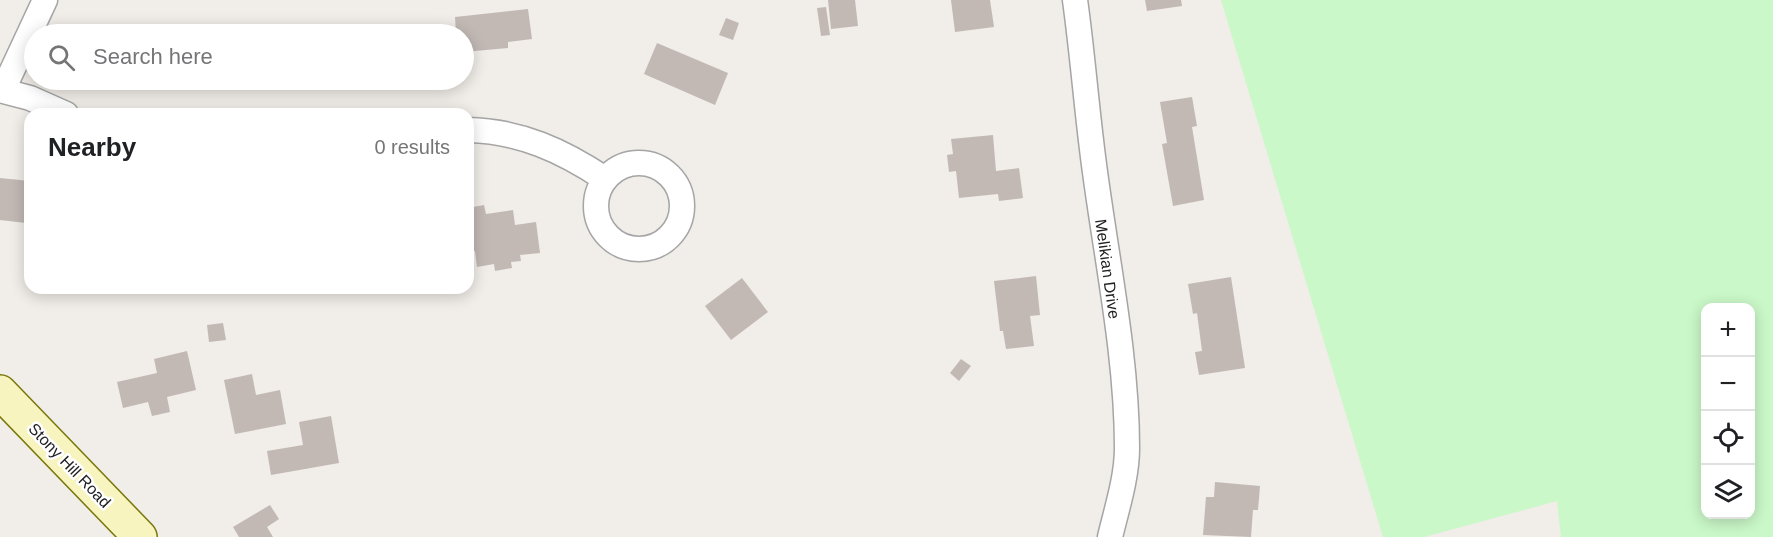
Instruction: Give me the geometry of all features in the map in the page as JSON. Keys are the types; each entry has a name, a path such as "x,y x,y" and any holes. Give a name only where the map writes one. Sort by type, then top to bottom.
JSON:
{"main road":[{"name":"Stony Hill Road","path":"0,392 140,537"}],"street":[{"path":"34,24 45,0"},
{"name":"Melikian Drive","path":"1075,0 1095,172 1113,294 1124,401 1127,449 1110,537"},
{"path":"24,44 2,90 30,98 52,108"},
{"path":"474,131 502,133 537,142 582,163 605,179"}],"green space":[{"path":"1221,0 1773,0 1773,537 1561,537 1557,501 1424,537 1383,537"}],"building":[{"path":"828,0 855,0 858,26 831,29"},
{"path":"951,0 990,0 994,27 955,32"},
{"path":"1145,0 1181,0 1182,6 1147,11"},
{"path":"826,7 830,35 821,36 817,8"},
{"path":"528,9 532,39 508,42 508,48 474,51 474,24 455,24 455,17"},
{"path":"726,18 739,23 733,40 719,35"},
{"path":"657,43 728,73 715,105 644,74"},
{"path":"1192,97 1197,126 1192,127 1204,200 1173,206 1162,144 1167,143 1160,102"},
{"path":"993,135 996,171 1019,168 1023,198 999,201 998,194 959,198 956,171 949,172 947,155 953,154 951,139"},
{"path":"0,178 24,180 24,223 0,220"},
{"path":"484,205 486,214 513,210 515,225 536,222 540,253 520,255 521,261 511,262 512,268 495,271 494,264 477,267 474,251 474,207"},
{"path":"1036,276 1040,315 1030,316 1034,346 1006,349 1003,331 1000,331 994,281"},
{"path":"1231,277 1245,368 1199,375 1195,352 1202,351 1197,313 1193,314 1188,284"},
{"path":"742,278 768,312 731,340 705,306"},
{"path":"223,323 226,340 209,342 207,325"},
{"path":"187,351 196,390 167,397 170,412 152,416 148,402 123,408 117,382 157,373 154,359"},
{"path":"961,359 971,366 959,381 950,373"},
{"path":"252,374 256,395 280,390 286,424 235,434 224,380"},
{"path":"331,416 339,463 271,475 267,451 303,445 299,422"},
{"path":"1215,482 1260,486 1258,510 1253,510 1251,537 1203,535 1206,497 1214,497"},
{"path":"270,505 279,519 267,527 273,537 239,537 233,527"}]}
